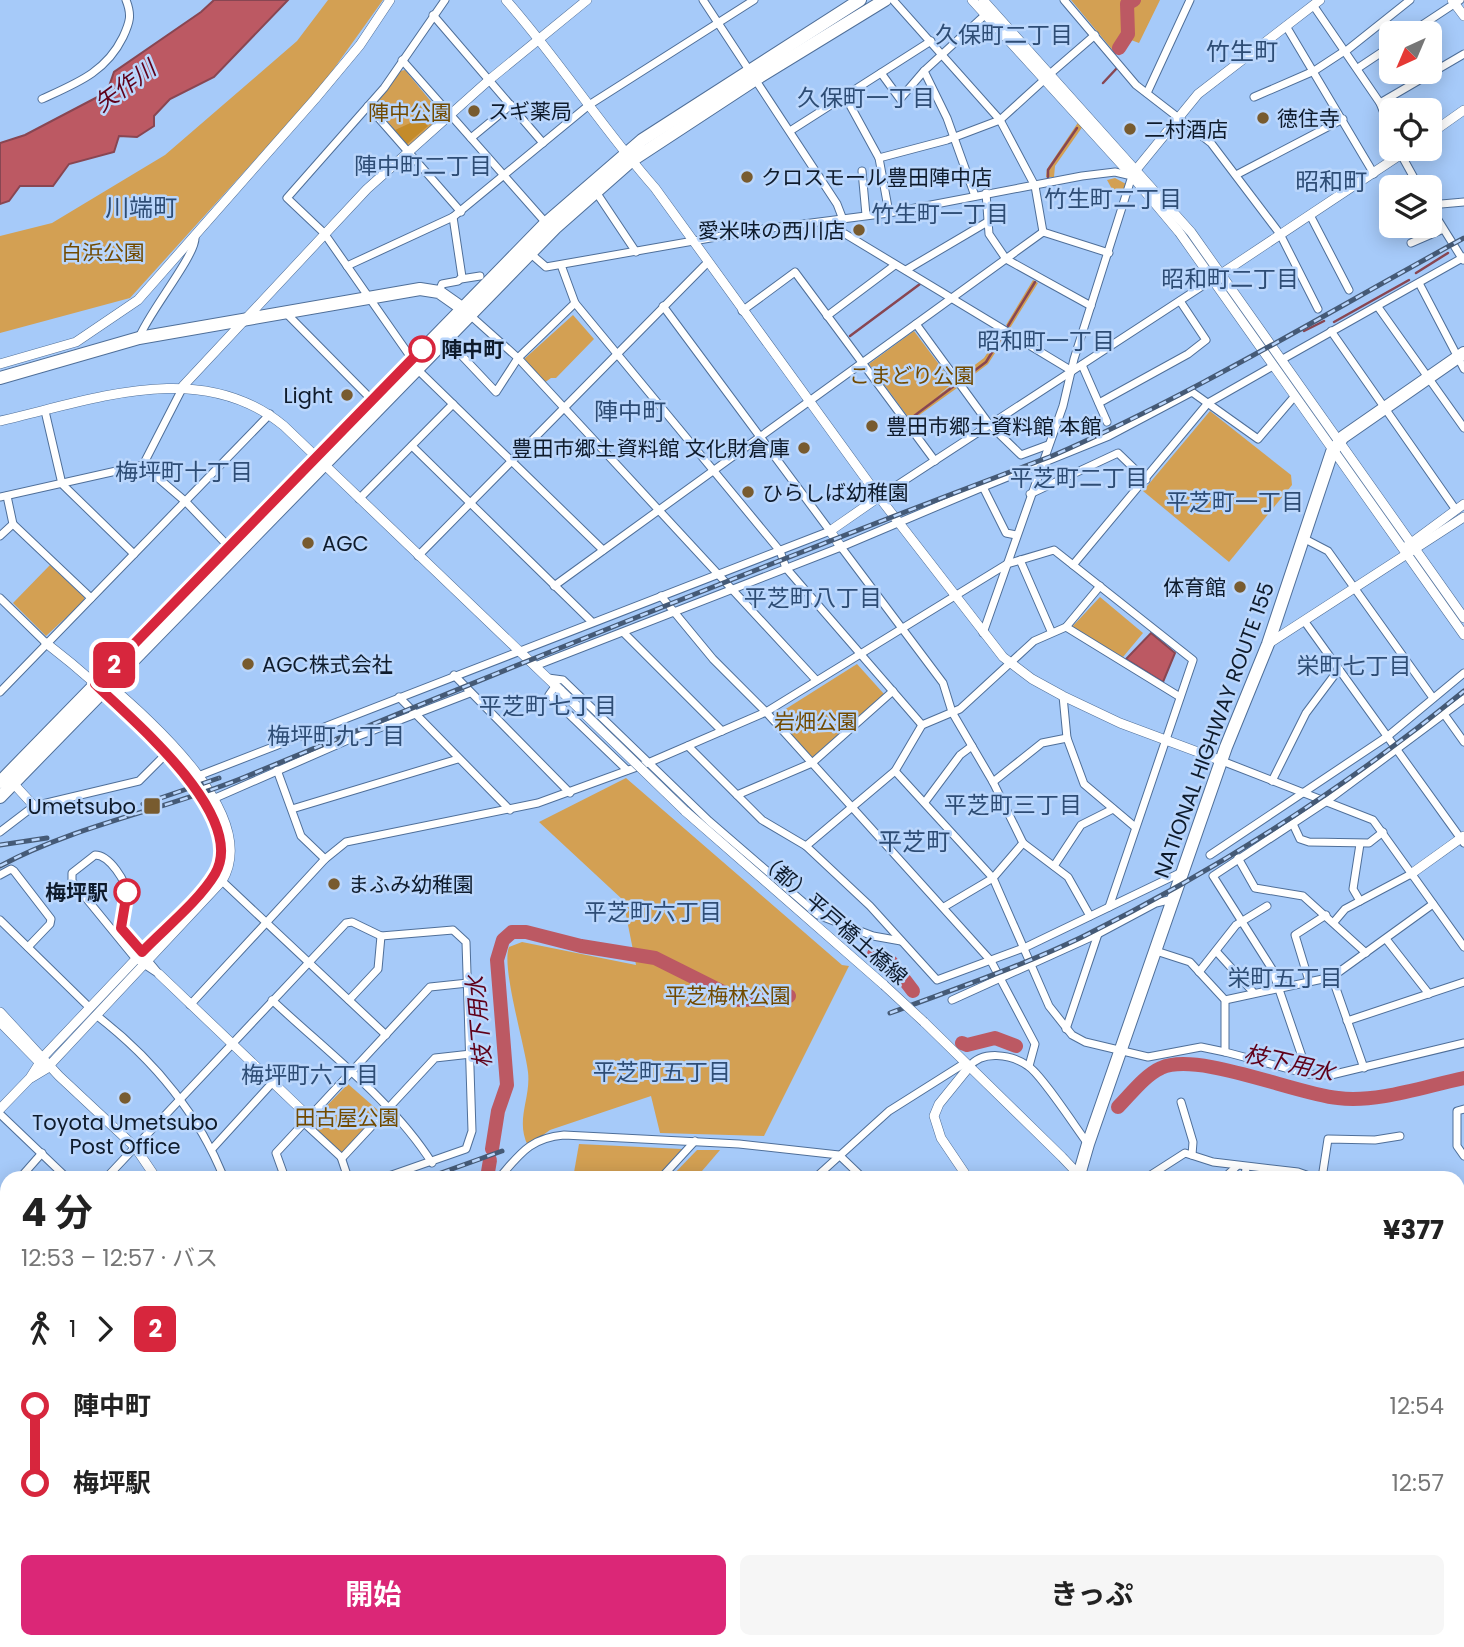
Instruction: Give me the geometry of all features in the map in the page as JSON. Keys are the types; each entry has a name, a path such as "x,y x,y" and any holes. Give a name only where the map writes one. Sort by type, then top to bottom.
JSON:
{"highway":[{"path":"99,683 229,547 321,461 372,400 447,340 467,312 546,223 628,157 753,75 860,0"},
{"path":"753,75 885,0"},
{"path":"0,797 5,778 467,312 596,192 628,157"},
{"path":"0,378 139,338 420,289 439,292 467,312"},
{"path":"1336,447 1429,377 1462,360"},
{"name":"NATIONAL HIGHWAY ROUTE 155","path":"1081,1171 1088,1144 1173,899 1222,761 1268,644 1336,447"}],"street":[{"path":"43,99 89,75 113,58 131,21 126,0"},
{"path":"0,363 76,342 94,332 145,293 347,61 390,0"},
{"path":"445,0 368,106 286,198 324,233 415,364 603,550"},
{"path":"506,0 539,37 628,157 655,188 742,311 982,634 1010,664 1063,696 1166,741 1373,820 1464,947"},
{"path":"91,598 13,524 4,497 143,465 183,386 324,233 408,151 539,37 587,0"},
{"path":"703,0 790,131 842,217"},
{"path":"347,266 461,212 589,105 754,0"},
{"path":"893,0 1000,120 1035,186 1043,232"},
{"path":"972,0 1048,76"},
{"path":"983,0 1135,172 1217,276 1409,549 1464,618"},
{"path":"1065,0 1147,93 1178,115 1211,144 1280,234 1318,309"},
{"path":"1147,93 1190,0"},
{"path":"1254,97 1314,71 1345,51 1410,0"},
{"path":"1427,21 1455,1 1464,16"},
{"path":"982,634 1048,445 1135,172 1178,115 1198,94 1317,3 1379,101"},
{"path":"881,73 900,99 924,71 986,13"},
{"path":"433,15 543,143"},
{"path":"1286,26 1374,174"},
{"path":"879,158 954,137 1000,120 1095,35"},
{"path":"790,131 931,41"},
{"path":"1358,68 1379,54"},
{"path":"1389,98 1464,54"},
{"path":"402,60 546,223"},
{"path":"924,71 954,137 975,196"},
{"path":"845,96 879,158 889,213"},
{"path":"471,138 511,105"},
{"path":"368,106 461,212"},
{"path":"1442,126 1464,110"},
{"path":"1236,175 1343,119"},
{"path":"198,776 830,531 1390,161"},
{"path":"862,171 866,215"},
{"path":"530,253 547,267 801,223 827,223 842,217 889,213 986,193 1115,172 1135,172"},
{"path":"596,192 636,252"},
{"path":"986,193 989,234 1006,259 1091,306"},
{"path":"1442,205 1464,202"},
{"path":"1310,215 1349,290"},
{"path":"453,217 461,279"},
{"path":"906,270 989,221"},
{"path":"827,223 1072,371"},
{"path":"1073,565 1208,404 1331,331 1463,258 1442,231"},
{"path":"1043,232 1109,253"},
{"path":"554,586 1043,232"},
{"path":"139,338 151,311 193,251 195,236"},
{"path":"1411,243 1423,238"},
{"path":"418,556 707,263"},
{"path":"561,265 575,303 780,551 786,568 922,725"},
{"path":"827,316 895,265"},
{"path":"742,311 795,272 936,461"},
{"path":"439,292 442,284 480,276"},
{"path":"1419,283 1462,360"},
{"path":"1099,403 1188,354 1206,340 1180,301"},
{"path":"447,340 496,392 518,358 575,303"},
{"path":"663,306 943,682 953,712 993,782 1023,843 1068,877 1090,916"},
{"path":"1378,307 1464,428"},
{"path":"285,312 372,400"},
{"path":"467,312 518,358 816,680"},
{"path":"916,324 989,424 1021,455 1048,445"},
{"path":"1268,644 1305,622 1462,515 1331,331"},
{"path":"1277,363 1294,397 1336,447"},
{"path":"1082,365 1108,422"},
{"name":"（都）平戸橋土橋線","path":"0,421 136,390 183,386 239,398 270,414 685,811 924,1022 1074,1171"},
{"path":"535,666 624,634 1041,465 1111,435 1192,392 1258,439 1294,397"},
{"path":"359,499 453,404"},
{"path":"45,411 62,484 134,554"},
{"path":"1,688 270,414"},
{"path":"1111,435 1118,453 1146,480"},
{"path":"412,446 592,622"},
{"path":"1030,494 1118,453"},
{"path":"143,465 186,502 229,547"},
{"path":"983,487 1006,533 1016,535"},
{"path":"0,536 13,524"},
{"path":"1303,538 1325,548 1433,698"},
{"path":"1409,549 1464,635"},
{"path":"190,1005 325,859 355,838 510,810 570,793 649,763 766,712 1007,564 1054,551 1193,660 1109,906"},
{"path":"1020,560 1051,631"},
{"path":"806,846 895,771 922,725 953,712 1034,641 1051,631 1066,627 1100,586"},
{"path":"661,596 713,659 766,712 991,961 1035,1044 1029,1066"},
{"path":"0,598 46,643 99,683 174,748 213,799 231,837 229,866 222,881 142,958"},
{"path":"1305,622 1463,839 1411,874 1345,909 1335,922"},
{"path":"1066,627 1180,697"},
{"path":"624,634 722,731"},
{"path":"1272,781 1306,713 1339,669"},
{"path":"1210,855 1388,736 1464,673"},
{"path":"454,675 570,793"},
{"path":"547,678 563,680 709,821 818,915 873,936 901,942"},
{"path":"60,1171 0,1111 209,882 220,863 222,849 220,835 203,799 166,754 99,683"},
{"path":"558,688 550,695 627,770"},
{"path":"737,795 812,763 893,691"},
{"path":"213,799 413,714 470,693"},
{"path":"1063,696 1067,738 1084,784 1135,827"},
{"path":"399,697 510,810"},
{"path":"1308,1074 1272,969 1213,876 1327,801 1464,699"},
{"path":"1444,714 1464,742"},
{"path":"993,782 1042,743 1067,738"},
{"path":"688,746 762,820 806,846 870,906 937,980 1026,947 1184,871"},
{"path":"925,802 960,755 972,746"},
{"path":"0,832 34,806 139,781 166,754"},
{"path":"292,809 458,759"},
{"path":"278,770 302,836 325,859"},
{"path":"895,771 993,878 1026,947 1049,1006 1066,1029 1085,1042 1148,1057 1201,1047 1308,1074 1331,1075 1464,1043"},
{"path":"5,778 34,806"},
{"path":"1054,866 1081,825 1112,809"},
{"path":"1293,824 1300,839 1309,842 1369,843 1383,832"},
{"path":"944,906 993,878 1023,843"},
{"path":"1360,844 1353,889 1360,901"},
{"path":"142,958 121,928 127,892 110,862 102,855 95,855 77,866 72,873 72,881 142,958 273,1082 341,1157 346,1171"},
{"path":"1238,858 1255,888 1303,896 1335,922 1366,953"},
{"path":"0,875 11,869 51,919 50,924 28,947"},
{"path":"222,881 386,1035"},
{"path":"952,1000 1098,934 1156,903 1173,899"},
{"path":"1225,1000 1332,977 1433,904"},
{"path":"1199,972 1236,925 1267,906"},
{"path":"1309,981 1295,936 1326,915"},
{"path":"0,920 181,1097 212,1149 221,1171"},
{"path":"113,1171 308,961 346,923 352,922 381,936 453,930 465,938 472,1131 467,1146 432,1163 406,1171"},
{"path":"1066,1029 1098,934"},
{"path":"349,1000 378,969 381,936"},
{"path":"1386,939 1429,994"},
{"path":"1156,951 1190,962 1225,1000 1225,1052"},
{"path":"1216,951 1254,993"},
{"path":"1332,977 1364,1068"},
{"path":"1347,1021 1464,982"},
{"path":"282,1171 276,1153 430,987 468,983"},
{"path":"272,1000 387,1108 417,1140 432,1163"},
{"path":"0,1012 45,1063"},
{"path":"0,1022 135,1147 151,1171"},
{"path":"341,1157 435,1058 471,1054"},
{"path":"822,1171 890,1111 975,1059 989,1055 1029,1066 1088,1144"},
{"path":"963,1171 942,1138 934,1116 939,1104 967,1065"},
{"path":"212,1149 273,1082"},
{"path":"1181,1102 1193,1142 1192,1155"},
{"path":"1464,1109 1457,1111 1457,1146 1464,1155"},
{"path":"505,1171 528,1146 546,1136 695,1141 839,1155 856,1171"},
{"path":"1323,1171 1328,1139 1375,1140 1400,1136"},
{"path":"667,1171 695,1141"},
{"path":"26,1171 42,1153"},
{"path":"1157,1171 1185,1153 1242,1167 1287,1171"},
{"path":"1235,1171 1242,1167"},
{"path":"1242,1167 1243,1171"}],"green space":[{"name":"白浜公園","path":"328,0 383,0 320,88 130,298 0,333 0,236 52,223 165,155 297,41"},
{"path":"1071,0 1160,0 1139,43 1131,40 1115,53"},
{"name":"陣中公園","path":"405,70 443,116 407,147 374,104 400,71"},
{"path":"1079,121 1083,126 1055,166 1054,177 1046,177 1047,169"},
{"path":"1115,178 1126,184 1123,196 1112,189 1107,180"},
{"path":"1033,280 1038,283 1010,328 1006,325"},
{"path":"573,315 594,339 556,378 544,383 522,361"},
{"name":"こまどり公園","path":"914,331 953,383 937,396 954,384 957,388 911,421 869,364"},
{"path":"1000,334 1006,336 988,364 964,382 959,377 984,358"},
{"path":"1210,411 1291,475 1292,485 1229,562 1143,491"},
{"path":"50,565 84,597 84,601 46,636 13,603"},
{"path":"1100,597 1143,633 1123,657 1071,628"},
{"name":"岩畑公園","path":"857,664 884,694 813,760 773,717"},
{"name":"平芝梅林公園","path":"626,778 842,965 849,966 764,1136 660,1133 651,1096 550,1130 528,1146 524,1136 523,1118 528,1072 508,971 509,947 522,942 636,965 623,900 539,822"},
{"name":"田古屋公園","path":"348,1084 380,1112 342,1155 309,1124"},
{"path":"579,1144 683,1151 664,1171 574,1171"},
{"path":"697,1150 720,1150 702,1171 677,1171"}],"shaded area":[{"path":"419,119 428,126 407,144 395,130"}],"water":[{"name":"矢作川","path":"214,0 288,0 214,77 170,99 154,116 154,126 137,137 119,136 114,152 69,164 53,186 20,186 9,201 0,204 0,143 25,135 107,92 114,72 201,12"},
{"path":"1151,633 1175,653 1163,682 1126,659"}],"waterway":[{"path":"1119,48 1128,34 1127,4 1134,0"},
{"path":"1119,48 1119,54"},
{"path":"1103,83 1117,68"},
{"path":"1048,180 1048,170 1077,128"},
{"path":"1416,273 1448,253"},
{"path":"1334,322 1409,280"},
{"path":"1008,326 1035,282"},
{"path":"850,336 920,284"},
{"path":"1304,331 1324,321"},
{"path":"962,380 986,362 1002,336"},
{"path":"910,419 954,386"},
{"name":"枝下用水","path":"492,1149 498,1111 507,1085 497,960 503,940 512,932 526,932 581,946 655,958 739,1000 789,996"},
{"name":"枝下用水","path":"874,954 891,962 913,991"},
{"name":"枝下用水","path":"962,1043 967,1045 995,1038 1016,1046"},
{"name":"枝下用水","path":"1118,1107 1149,1075 1161,1068 1177,1064 1222,1069 1320,1095 1353,1099 1401,1093 1464,1078"},
{"name":"枝下用水","path":"488,1171 490,1160"}],"railway":[{"path":"0,866 59,839 215,789 647,613 1052,456 1209,379 1464,238"},
{"path":"890,1013 1059,948 1182,884 1280,825 1374,761 1464,691"},
{"path":"143,804 219,778"},
{"path":"0,845 47,838"},
{"path":"446,1171 502,1151"}],"bus line":[{"name":"2","path":"127,892 121,928 142,952 215,874 222,849 220,835 203,799 183,772 95,684 422,349"}],"place":[{"name":"スギ薬局","path":"474,111"},
{"name":"徳住寺","path":"1263,118"},
{"name":"二村酒店","path":"1130,129"},
{"name":"クロスモール豊田陣中店","path":"747,177"},
{"name":"愛米味の西川店","path":"859,230"},
{"name":"陣中町","path":"422,349"},
{"name":"Light","path":"347,395"},
{"name":"豊田市郷土資料館 本館","path":"872,426"},
{"name":"豊田市郷土資料館 文化財倉庫","path":"804,448"},
{"name":"ひらしば幼稚園","path":"748,492"},
{"name":"AGC","path":"308,543"},
{"name":"体育館","path":"1240,587"},
{"name":"AGC株式会社","path":"248,664"},
{"name":"Umetsubo","path":"152,806"},
{"name":"まふみ幼稚園","path":"334,884"},
{"name":"梅坪駅","path":"127,892"},
{"name":"Toyota Umetsubo Post Office","path":"125,1098"}],"district":[{"name":"久保町二丁目","path":"1004,35"},
{"name":"竹生町","path":"1242,51"},
{"name":"久保町一丁目","path":"866,98"},
{"name":"陣中町二丁目","path":"423,166"},
{"name":"昭和町","path":"1331,181"},
{"name":"竹生町二丁目","path":"1113,199"},
{"name":"川端町","path":"141,207"},
{"name":"竹生町一丁目","path":"940,214"},
{"name":"昭和町二丁目","path":"1230,279"},
{"name":"昭和町一丁目","path":"1046,341"},
{"name":"陣中町","path":"630,411"},
{"name":"梅坪町十丁目","path":"184,472"},
{"name":"平芝町二丁目","path":"1079,478"},
{"name":"平芝町一丁目","path":"1235,502"},
{"name":"平芝町八丁目","path":"813,598"},
{"name":"栄町七丁目","path":"1354,666"},
{"name":"平芝町七丁目","path":"548,706"},
{"name":"梅坪町九丁目","path":"336,736"},
{"name":"平芝町三丁目","path":"1013,805"},
{"name":"平芝町","path":"914,841"},
{"name":"平芝町六丁目","path":"653,912"},
{"name":"栄町五丁目","path":"1285,978"},
{"name":"平芝町五丁目","path":"662,1072"},
{"name":"梅坪町六丁目","path":"310,1075"}]}
